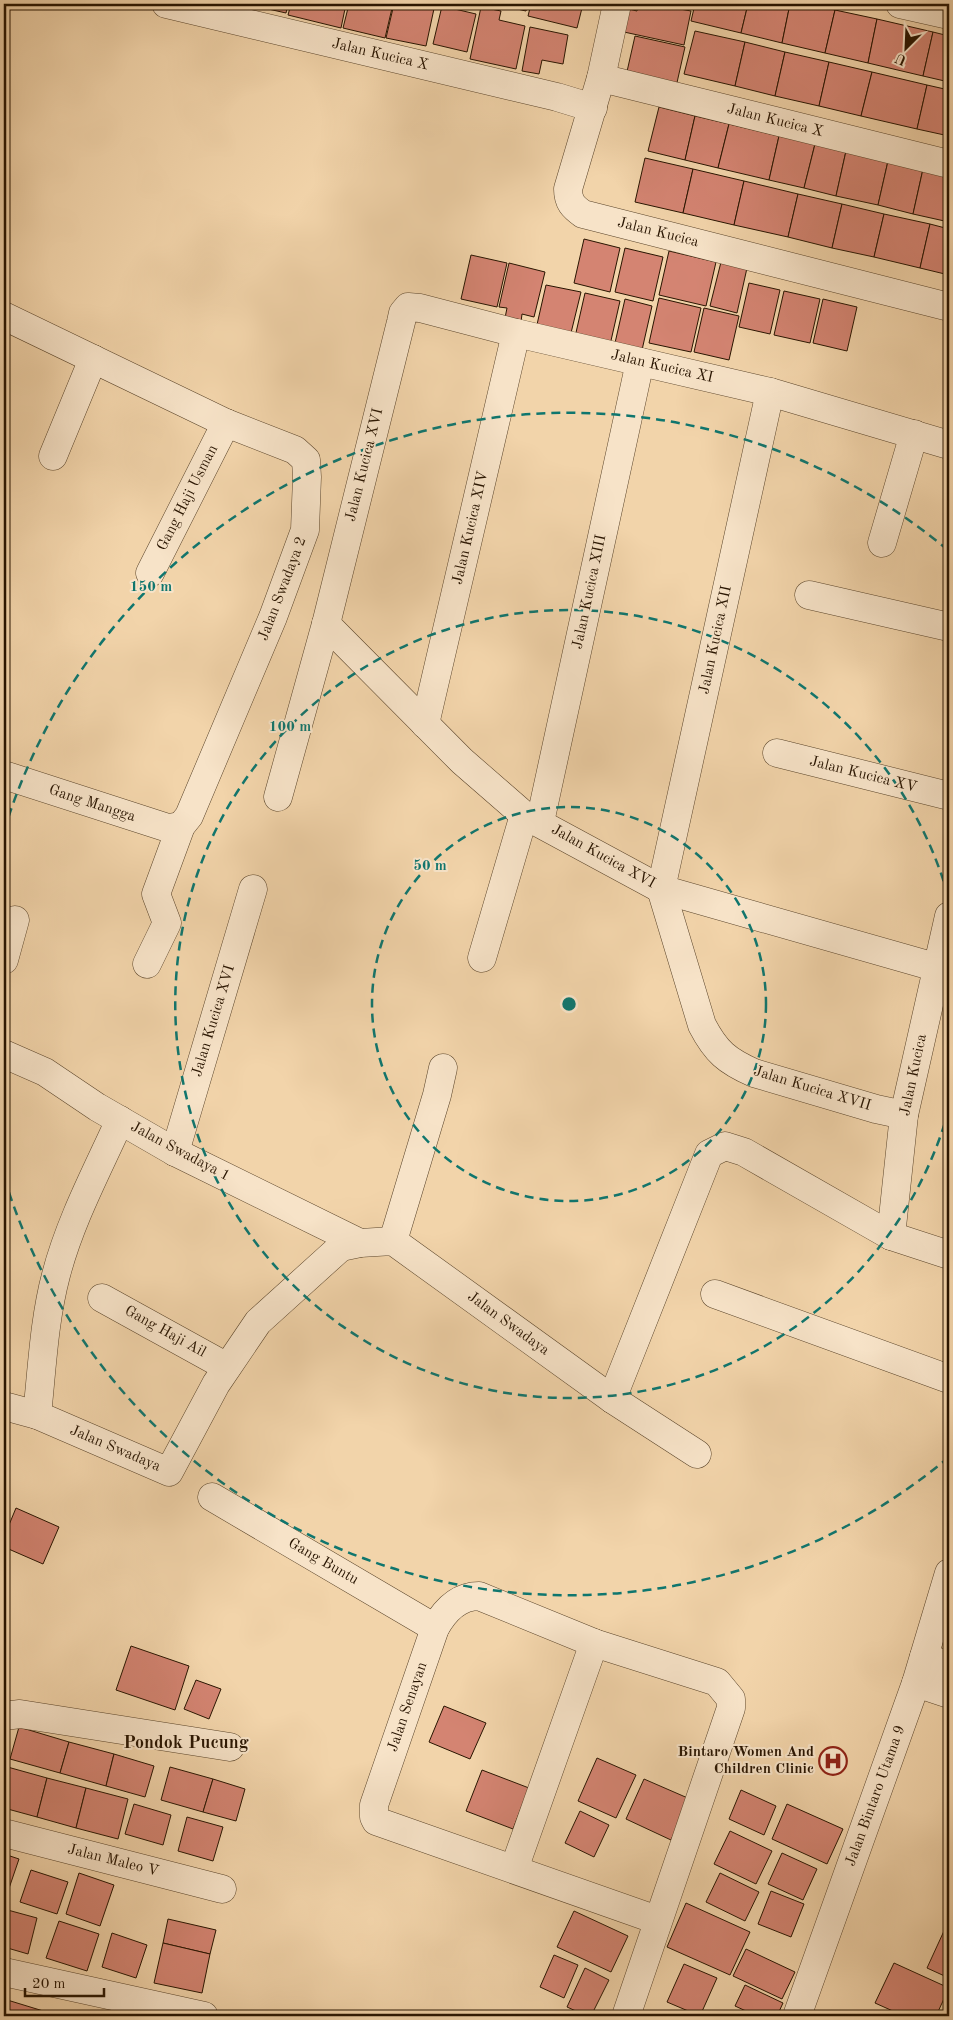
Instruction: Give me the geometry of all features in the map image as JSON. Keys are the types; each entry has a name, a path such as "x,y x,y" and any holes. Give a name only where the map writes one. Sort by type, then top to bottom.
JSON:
{"street":[{"name":"Jalan Kucica X","path":"166,4 557,97 593,108"},
{"name":"Jalan Kucica","path":"617,4 601,78 568,189 568,198 572,206 583,214 949,307"},
{"path":"900,4 949,15"},
{"name":"Jalan Kucica X","path":"601,78 949,164"},
{"name":"Jalan Kucica XI","path":"408,308 420,308 516,333 770,392 949,445"},
{"name":"Jalan Kucica XVI","path":"278,797 326,624 403,313 408,308"},
{"name":"Jalan Swadaya 2","path":"4,316 226,423 295,450 306,460 305,530 270,626 189,816 180,826 156,894 167,923 147,964"},
{"name":"Jalan Kucica XIV","path":"425,724 516,333"},
{"path":"54,456 93,359"},
{"name":"Jalan Kucica XIII","path":"482,958 532,818 640,362"},
{"name":"Jalan Kucica XII","path":"661,888 770,392"},
{"name":"Gang Haji Usman","path":"150,573 226,423"},
{"path":"882,543 914,434"},
{"path":"808,595 949,627"},
{"name":"Jalan Kucica XVI","path":"326,624 462,762 532,818 661,888 943,969"},
{"name":"Jalan Kucica XV","path":"777,754 949,796"},
{"name":"Gang Mangga","path":"4,775 168,828 180,826"},
{"name":"Jalan Kucica XVII","path":"661,888 702,1025 712,1044 723,1055 738,1066 754,1073 876,1109 904,1115"},
{"name":"Jalan Kucica XVI","path":"175,1152 254,889"},
{"name":"Jalan Kucica","path":"891,1236 904,1115 943,969 949,916"},
{"path":"4,960 15,920"},
{"name":"Jalan Swadaya 1","path":"4,1054 45,1072 120,1120 175,1152 360,1243"},
{"path":"393,1241 437,1095 443,1068"},
{"path":"37,1415 50,1297 56,1273 71,1231 120,1120"},
{"path":"612,1399 710,1154 726,1146 744,1152 891,1236 949,1255"},
{"name":"Jalan Swadaya","path":"4,1406 37,1415 170,1472 216,1384 258,1322 341,1247 360,1243 393,1241 612,1399 697,1454"},
{"path":"715,1294 949,1379"},
{"name":"Gang Haji Ail","path":"102,1298 227,1367"},
{"name":"Gang Buntu","path":"212,1496 435,1628"},
{"name":"Jalan Bintaro Utama 9","path":"797,2016 916,1683 937,1661 949,1573"},
{"name":"Jalan Senayan","path":"626,2016 657,1920 731,1708 731,1699 717,1682 594,1642 479,1596 469,1596 458,1601 442,1615 435,1628 374,1805 376,1821 657,1920"},
{"path":"514,1869 594,1642"},
{"path":"916,1683 949,1694"},
{"path":"4,1716 20,1714 230,1747"},
{"name":"Jalan Maleo V","path":"4,1834 222,1889"},
{"path":"4,1972 204,2016"}],"building":[{"path":"246,4 288,4 286,13"},
{"path":"291,4 346,4 341,28 288,15"},
{"path":"349,4 393,4 385,38 343,28"},
{"path":"394,4 435,4 426,46 386,38"},
{"path":"495,4 528,4 526,11"},
{"path":"531,4 583,4 577,28 528,16"},
{"path":"638,4 681,4 680,9 691,11 684,45 624,32 629,9 637,11"},
{"path":"695,4 748,4 741,33 691,21"},
{"path":"748,4 790,4 782,43 741,33"},
{"path":"790,4 811,4 835,10 825,53 782,43"},
{"path":"442,6 476,14 467,52 433,44"},
{"path":"481,7 501,11 499,20 525,26 516,69 470,59"},
{"path":"835,10 877,19 868,63 825,53"},
{"path":"877,19 933,32 923,76 868,63"},
{"path":"530,27 568,35 563,64 542,60 539,74 522,71"},
{"path":"695,31 745,42 735,86 684,74"},
{"path":"933,32 949,36 949,82 923,76"},
{"path":"635,36 685,47 676,87 626,76"},
{"path":"745,42 785,52 775,96 735,86"},
{"path":"785,52 829,62 819,106 775,96"},
{"path":"829,62 872,72 861,116 819,106"},
{"path":"872,72 927,85 917,129 861,116"},
{"path":"927,85 949,90 949,136 917,129"},
{"path":"659,107 695,116 685,160 648,151"},
{"path":"695,116 729,124 718,168 685,160"},
{"path":"729,124 779,136 769,180 718,168"},
{"path":"779,136 815,144 804,188 769,180"},
{"path":"815,144 846,151 836,196 804,188"},
{"path":"846,151 888,161 878,205 836,196"},
{"path":"645,158 693,169 683,213 635,202"},
{"path":"888,161 923,169 913,214 878,205"},
{"path":"693,169 744,181 734,225 683,213"},
{"path":"923,169 949,176 949,222 913,214"},
{"path":"744,181 798,194 788,237 734,225"},
{"path":"798,194 842,204 832,248 788,237"},
{"path":"842,204 884,214 874,257 832,248"},
{"path":"884,214 930,224 920,268 874,257"},
{"path":"930,224 949,229 949,275 920,268"},
{"path":"584,239 620,248 610,292 574,283"},
{"path":"625,248 663,257 653,301 615,292"},
{"path":"669,251 716,262 706,306 659,295"},
{"path":"471,255 507,263 497,307 461,299"},
{"path":"721,262 747,268 737,313 710,306"},
{"path":"509,263 545,272 534,317 522,314 521,322 505,318 507,308 499,307"},
{"path":"749,283 780,290 770,334 739,327"},
{"path":"546,285 581,292 570,337 536,329"},
{"path":"784,291 820,299 810,343 774,335"},
{"path":"585,293 620,301 610,345 575,337"},
{"path":"659,298 701,308 691,352 649,343"},
{"path":"625,299 652,306 642,350 615,343"},
{"path":"823,299 857,307 847,351 813,343"},
{"path":"704,308 739,316 729,360 694,352"},
{"path":"16,1508 59,1527 43,1564 4,1547 4,1537"},
{"path":"131,1646 189,1666 175,1710 116,1690"},
{"path":"196,1680 221,1689 209,1719 184,1709"},
{"path":"444,1706 486,1723 470,1759 429,1742"},
{"path":"19,1727 69,1742 60,1773 10,1759"},
{"path":"69,1742 114,1754 106,1786 60,1773"},
{"path":"114,1754 154,1766 145,1797 106,1786"},
{"path":"597,1758 636,1775 616,1818 578,1801"},
{"path":"4,1766 47,1778 37,1817 4,1808"},
{"path":"170,1767 213,1779 203,1812 161,1800"},
{"path":"482,1770 529,1788 513,1829 466,1811"},
{"path":"47,1778 86,1788 76,1828 37,1817"},
{"path":"213,1779 245,1789 236,1821 203,1812"},
{"path":"644,1779 690,1799 671,1840 626,1819"},
{"path":"86,1788 128,1799 118,1839 76,1828"},
{"path":"741,1790 776,1806 764,1835 729,1819"},
{"path":"134,1804 171,1815 163,1845 125,1834"},
{"path":"787,1804 843,1829 827,1864 772,1839"},
{"path":"580,1811 609,1825 594,1857 565,1843"},
{"path":"187,1817 223,1827 213,1861 178,1851"},
{"path":"730,1831 772,1851 756,1884 714,1864"},
{"path":"782,1853 817,1869 803,1900 768,1884"},
{"path":"4,1854 19,1859 4,1903"},
{"path":"31,1870 68,1882 57,1914 20,1902"},
{"path":"79,1873 114,1885 100,1926 66,1914"},
{"path":"720,1873 759,1892 745,1921 706,1902"},
{"path":"771,1891 804,1904 791,1937 758,1924"},
{"path":"686,1903 750,1932 730,1975 667,1947"},
{"path":"4,1909 37,1918 28,1954 4,1947"},
{"path":"574,1911 628,1936 611,1972 557,1947"},
{"path":"168,1919 216,1930 210,1954 163,1943"},
{"path":"949,1920 949,1978 927,1968"},
{"path":"59,1921 99,1934 87,1971 46,1958"},
{"path":"112,1933 147,1945 136,1978 102,1967"},
{"path":"163,1943 210,1954 202,1993 154,1983"},
{"path":"746,1949 795,1972 782,1999 733,1976"},
{"path":"554,1955 578,1965 564,1998 540,1987"},
{"path":"894,1963 949,1988 936,2016 904,2016 875,2003"},
{"path":"684,1964 717,1978 700,2016 667,2002"},
{"path":"585,1968 609,1980 591,2016 567,2007"},
{"path":"745,1985 783,2003 777,2016 757,2016 735,2006"},
{"path":"4,1999 40,2010 38,2016 4,2016"},
{"path":"40,2010 60,2016 38,2016"}],"place":[{"name":"Bintaro Women And Children Clinic","path":"833,1761"}],"district":[{"name":"Pondok Pucung","path":"186,1743"}]}
